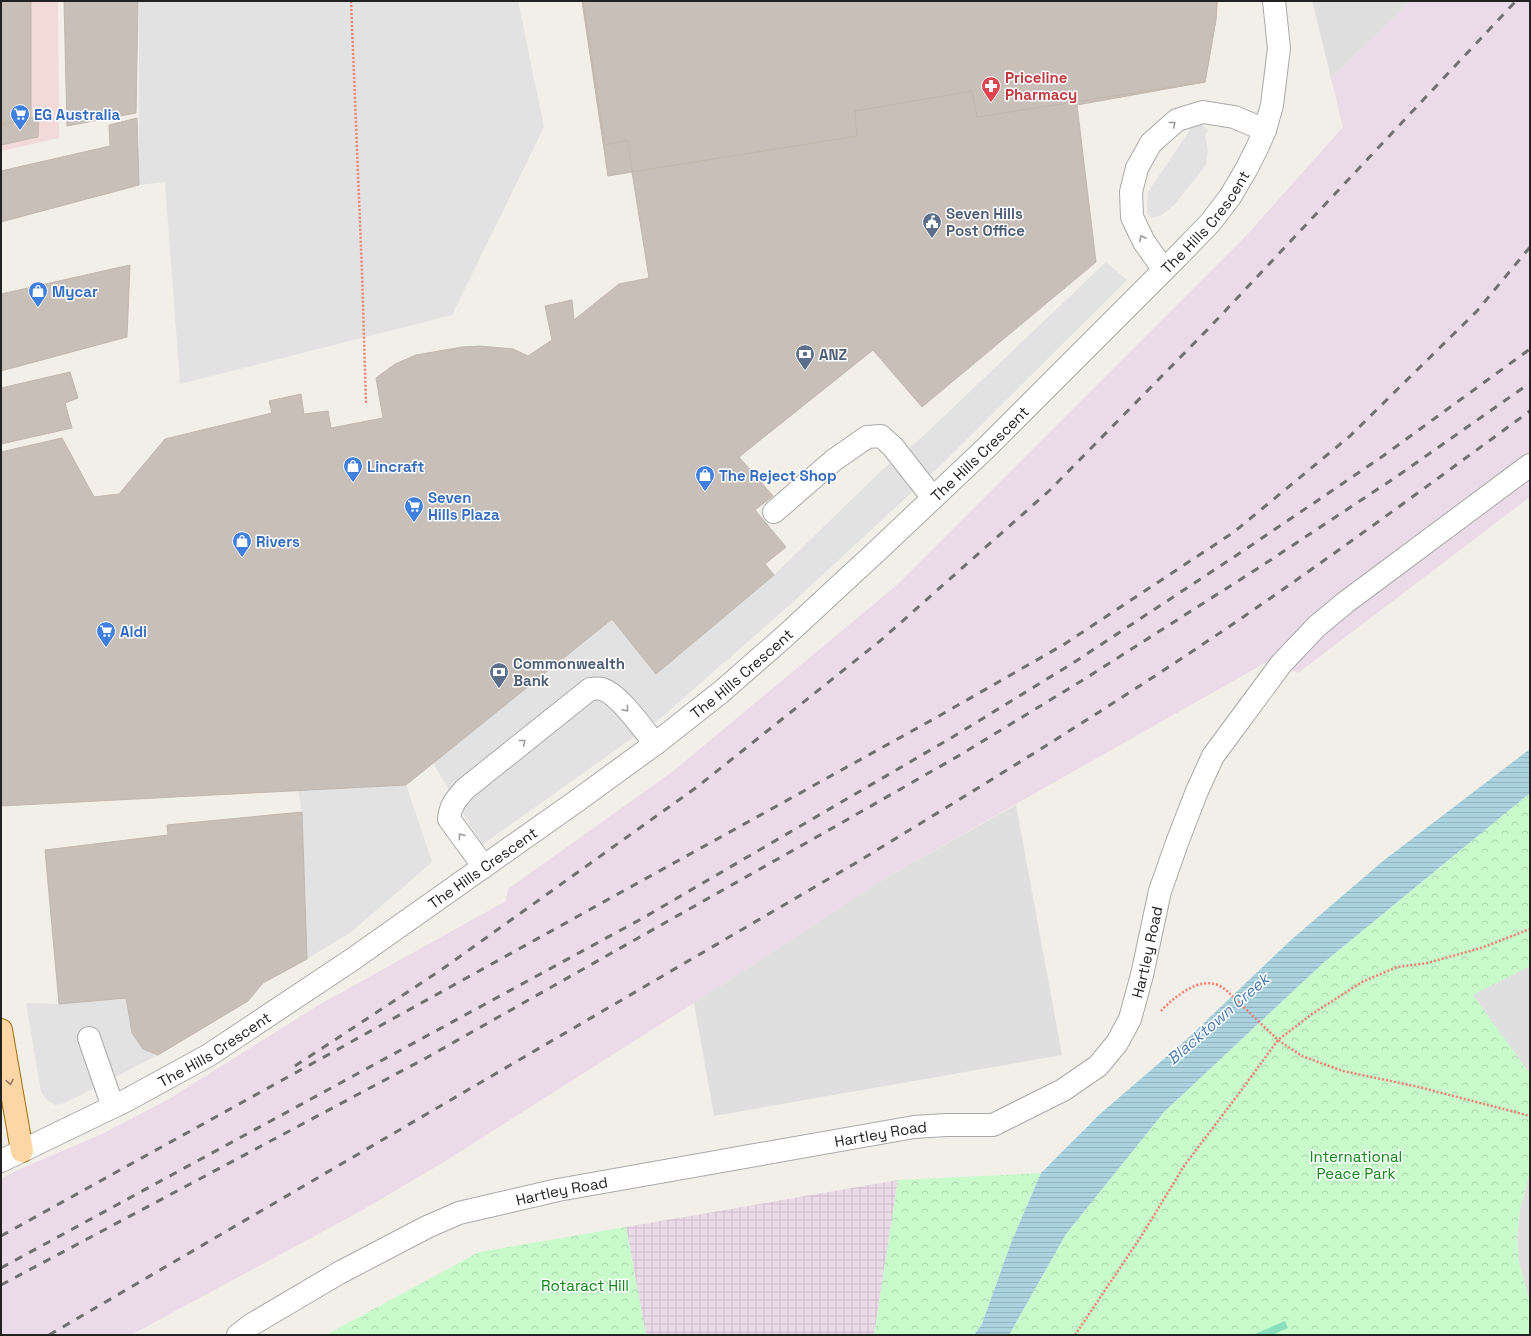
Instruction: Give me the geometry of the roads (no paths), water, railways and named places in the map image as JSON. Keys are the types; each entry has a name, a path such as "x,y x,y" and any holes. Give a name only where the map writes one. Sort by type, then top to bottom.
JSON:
{"main road":[{"path":"1,1030 22,1152"}],"street":[{"name":"The Hills Crescent","path":"1,1160 22,1152 209,1055 359,955 655,744 733,682 848,578 986,448 1210,223 1230,197 1248,168 1265,130 1272,105 1279,48 1274,1"},
{"path":"1164,270 1144,242 1132,217 1131,192 1137,168 1151,143 1177,120 1203,112 1234,118 1265,130"},
{"path":"774,512 834,460 867,437 881,436 893,446 933,498"},
{"name":"Hartley Road","path":"238,1335 251,1325 339,1273 427,1227 459,1213 558,1190 914,1127 993,1125 1063,1090 1081,1079 1098,1066 1117,1043 1130,1019 1142,975 1160,891 1197,791 1213,756 1281,664 1317,626 1346,602 1530,465"},
{"path":"484,867 449,819 449,811 454,801 464,789 590,689 603,689 611,694 655,744"},
{"path":"89,1038 113,1106"}],"water":[{"name":"Blacktown Creek","path":"1530,749 1530,793 1322,964 1164,1112 1066,1234 1009,1335 974,1335 982,1324 1011,1243 1041,1173 1100,1114 1187,1039 1291,940 1383,861"}],"railway":[{"path":"295,1066 441,970 697,787 880,641 1050,490 1210,327 1516,1"},
{"path":"1,1236 939,716 1063,645 1234,532 1350,436 1477,311 1530,247"},
{"path":"1,1268 643,918 951,738 1073,663 1246,549 1383,456 1530,349"},
{"path":"1,1285 426,1058 960,755 1083,680 1260,567 1396,477 1530,383"},
{"path":"49,1335 854,864 1042,748 1181,659 1265,602 1380,521 1530,411"}],"place":[{"name":"Priceline Pharmacy","path":"991,103"},
{"name":"EG Australia","path":"20,131"},
{"name":"Seven Hills Post Office","path":"932,239"},
{"name":"Mycar","path":"38,308"},
{"name":"ANZ","path":"805,371"},
{"name":"Lincraft","path":"353,483"},
{"name":"The Reject Shop","path":"705,492"},
{"name":"Seven Hills Plaza","path":"414,523"},
{"name":"Rivers","path":"242,558"},
{"name":"Aldi","path":"106,648"},
{"name":"Commonwealth Bank","path":"499,689"}],"park label":[{"name":"International Peace Park","path":"1356,1164"},
{"name":"Rotaract Hill","path":"585,1285"}]}
